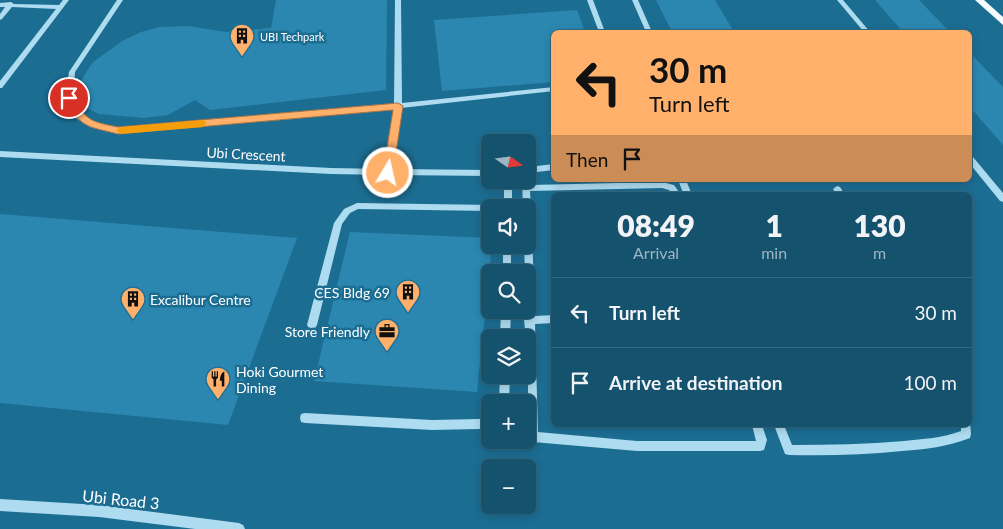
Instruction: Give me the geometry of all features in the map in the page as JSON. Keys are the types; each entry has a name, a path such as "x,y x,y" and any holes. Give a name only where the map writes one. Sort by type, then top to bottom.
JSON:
{"main road":[{"path":"979,0 1003,22"}],"street":[{"path":"0,86 66,0"},
{"path":"120,0 72,72 69,98 79,116 94,125 118,131 398,106 551,89"},
{"path":"634,0 648,30"},
{"path":"12,3 61,7"},
{"path":"388,173 398,106"},
{"name":"Ubi Crescent","path":"0,154 388,173 481,173"},
{"path":"972,161 1003,199"},
{"path":"536,169 551,167"},
{"path":"536,184 662,185 669,186 675,189 676,192"},
{"path":"312,325 338,224 347,211 357,206 481,208"},
{"path":"528,254 533,437 638,446 760,446 762,440 758,427"},
{"path":"530,320 551,319"},
{"path":"305,418 455,425 481,424"},
{"path":"780,427 789,450 816,451 862,450 950,442 966,434 966,427"},
{"name":"Ubi Road 3","path":"0,505 100,511 239,529"}],"lane":[{"path":"398,0 398,106"},
{"path":"590,0 601,30"},
{"path":"840,0 865,30"},
{"path":"0,6 12,3"},
{"path":"0,18 12,3"}],"building":[{"name":"UBI Techpark","path":"276,0 387,0 386,90 210,110 195,100 168,115 144,118 99,114 83,106 77,93 82,79 92,63 122,41 141,32 160,27 188,26 226,32 271,28"},
{"path":"656,0 715,0 733,30 671,30"},
{"path":"875,0 919,0 948,30 901,30"},
{"path":"577,10 584,30 551,30 551,82 442,91 434,20"},
{"path":"972,55 1003,87 1003,145 972,109"},
{"name":"Excalibur Centre","path":"0,214 297,238 228,425 0,403"},
{"name":"CES Bldg 69","path":"350,232 481,238 481,254 491,254 490,264 481,264 481,319 484,319 483,329 481,329 481,353 477,392 314,381"}],"slow traffic":[{"path":"121,130 203,123"}],"place":[{"name":"UBI Techpark","path":"242,57"},
{"name":"CES Bldg 69","path":"408,313"},
{"name":"Excalibur Centre","path":"133,320"},
{"name":"Store Friendly","path":"387,352"},
{"name":"Hoki Gourmet Dining","path":"218,400"}],"route":[{"path":"69,98 79,116 94,125 118,131 398,106 388,173"}]}
